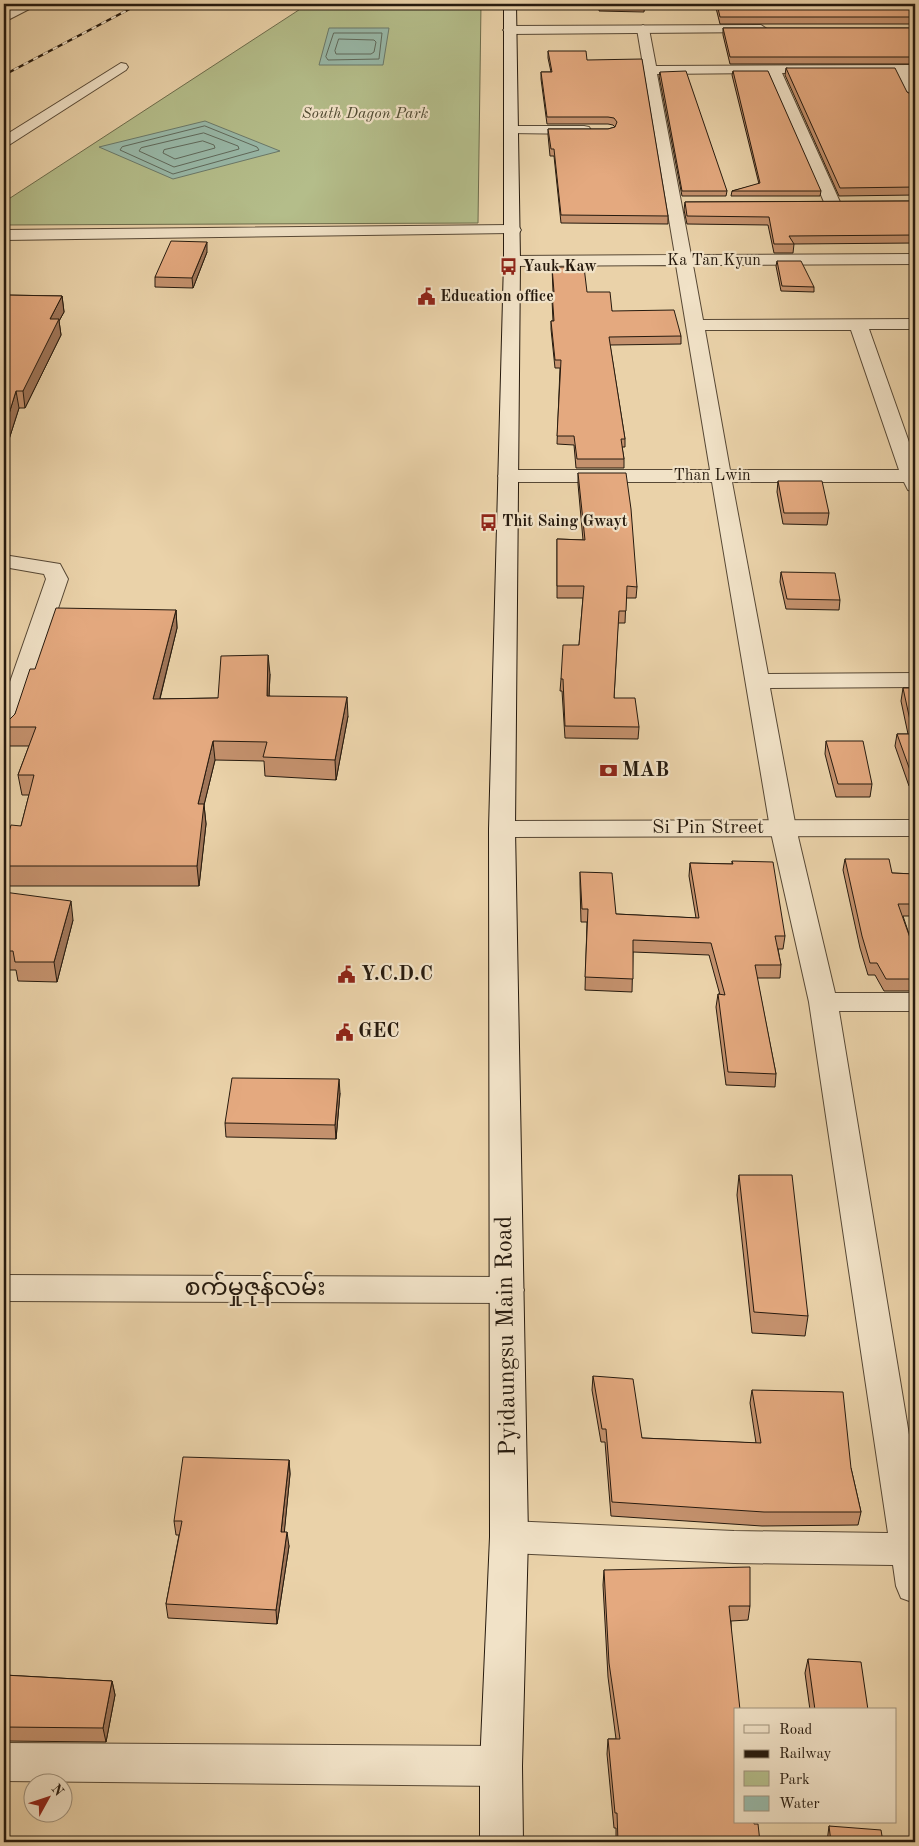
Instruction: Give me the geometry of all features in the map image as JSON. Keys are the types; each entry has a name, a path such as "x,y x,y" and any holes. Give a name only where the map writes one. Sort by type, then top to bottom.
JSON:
{"street":[{"path":"4,18 33,4"},
{"name":"Pyidaungsu Main Road","path":"501,1842 510,1537 502,829 512,261 510,4"},
{"path":"510,30 771,29"},
{"path":"643,30 783,828 823,1002 915,1586"},
{"path":"4,142 121,67"},
{"path":"900,69 915,99"},
{"path":"650,70 915,69"},
{"path":"774,70 832,202"},
{"path":"511,130 598,130"},
{"path":"812,202 851,202"},
{"path":"673,203 693,203"},
{"path":"5,238 512,230"},
{"name":"Ka Tan Kyun","path":"512,261 915,259"},
{"path":"858,324 914,479"},
{"path":"695,325 915,324"},
{"name":"Than Lwin","path":"508,476 721,476 914,479"},
{"path":"4,561 52,569 57,579 4,732"},
{"path":"757,681 915,680"},
{"name":"Si Pin Street","path":"502,829 915,828"},
{"path":"823,1002 915,1002"},
{"name":"စက်မှုဇုန်လမ်း","path":"4,1288 507,1290"},
{"path":"510,1537 734,1547 909,1549"},
{"path":"4,1762 502,1766"}],"green space":[{"name":"South Dagon Park","path":"308,4 481,4 478,223 4,225 4,202"}],"water":[{"path":"329,28 389,28 383,65 319,65"},
{"path":"205,121 280,151 173,179 99,147"}],"building":[{"path":"717,4 915,4 915,17 720,17"},
{"path":"723,28 915,28 915,57 730,57"},
{"path":"548,51 586,51 587,60 642,59 668,216 561,215 554,149 551,149 548,129 608,129 615,127 617,122 614,118 608,117 547,117 541,72 552,72"},
{"path":"786,68 895,68 907,92 915,97 915,187 840,188"},
{"path":"686,71 727,191 682,191 660,72"},
{"path":"733,71 768,71 821,191 732,191 760,183"},
{"path":"915,201 915,235 789,236 794,244 774,244 769,217 687,216 685,202"},
{"path":"171,241 207,242 192,278 155,277"},
{"path":"777,261 801,261 814,287 782,286"},
{"path":"552,267 584,267 587,292 610,292 612,311 674,310 681,336 609,337 625,439 621,439 624,459 577,459 574,436 557,436 561,360 555,360 551,321 554,321"},
{"path":"4,295 62,296 50,319 59,319 23,391 16,391 4,430"},
{"path":"578,473 626,473 631,509 637,587 627,586 626,611 619,611 614,698 635,698 639,727 565,726 563,679 561,679 563,645 579,645 584,586 557,586 557,539 585,540"},
{"path":"778,481 822,481 829,513 784,513"},
{"path":"781,572 835,573 840,600 787,599"},
{"path":"56,608 176,610 153,699 218,698 221,656 268,655 267,696 347,697 335,760 263,757 267,742 213,741 198,804 204,804 197,866 4,866 4,849 11,825 21,826 34,775 18,775 36,727 4,727 4,720 10,719 15,714 30,669 35,669"},
{"path":"903,688 915,688 915,773 911,773 897,734 913,734"},
{"path":"826,741 863,741 872,784 838,784"},
{"path":"845,859 889,859 892,873 915,874 915,904 898,904 915,952 915,979 886,979 877,963 870,963"},
{"path":"732,861 773,862 785,936 775,936 781,965 755,965 776,1074 728,1072 718,994 725,995 711,943 633,940 633,979 585,977 588,909 582,909 580,872 612,873 616,914 699,918 690,863 733,864"},
{"path":"4,892 71,901 54,962 15,962 13,951 4,951"},
{"path":"232,1078 339,1079 335,1125 225,1123"},
{"path":"739,1175 792,1175 808,1316 754,1312"},
{"path":"593,1376 633,1379 642,1438 761,1443 752,1390 843,1392 851,1468 861,1512 764,1512 612,1502 606,1429 602,1429"},
{"path":"183,1457 289,1460 281,1532 287,1532 276,1610 166,1604 182,1521 174,1521"},
{"path":"750,1567 750,1606 729,1606 740,1708 734,1708 734,1824 758,1824 760,1842 618,1842 617,1813 615,1813 608,1739 620,1739 609,1663 604,1570"},
{"path":"808,1659 861,1662 868,1708 815,1708"},
{"path":"4,1675 112,1681 103,1728 4,1727"},
{"path":"829,1826 881,1830 883,1842 831,1842"}],"railway":[{"path":"4,75 139,4"}],"place":[{"name":"Yauk Kaw","path":"509,267"},
{"name":"Education office","path":"426,297"},
{"name":"Thit Saing Gwayt","path":"488,522"},
{"name":"MAB","path":"608,771"},
{"name":"Y.C.D.C","path":"347,975"},
{"name":"GEC","path":"344,1032"}]}
